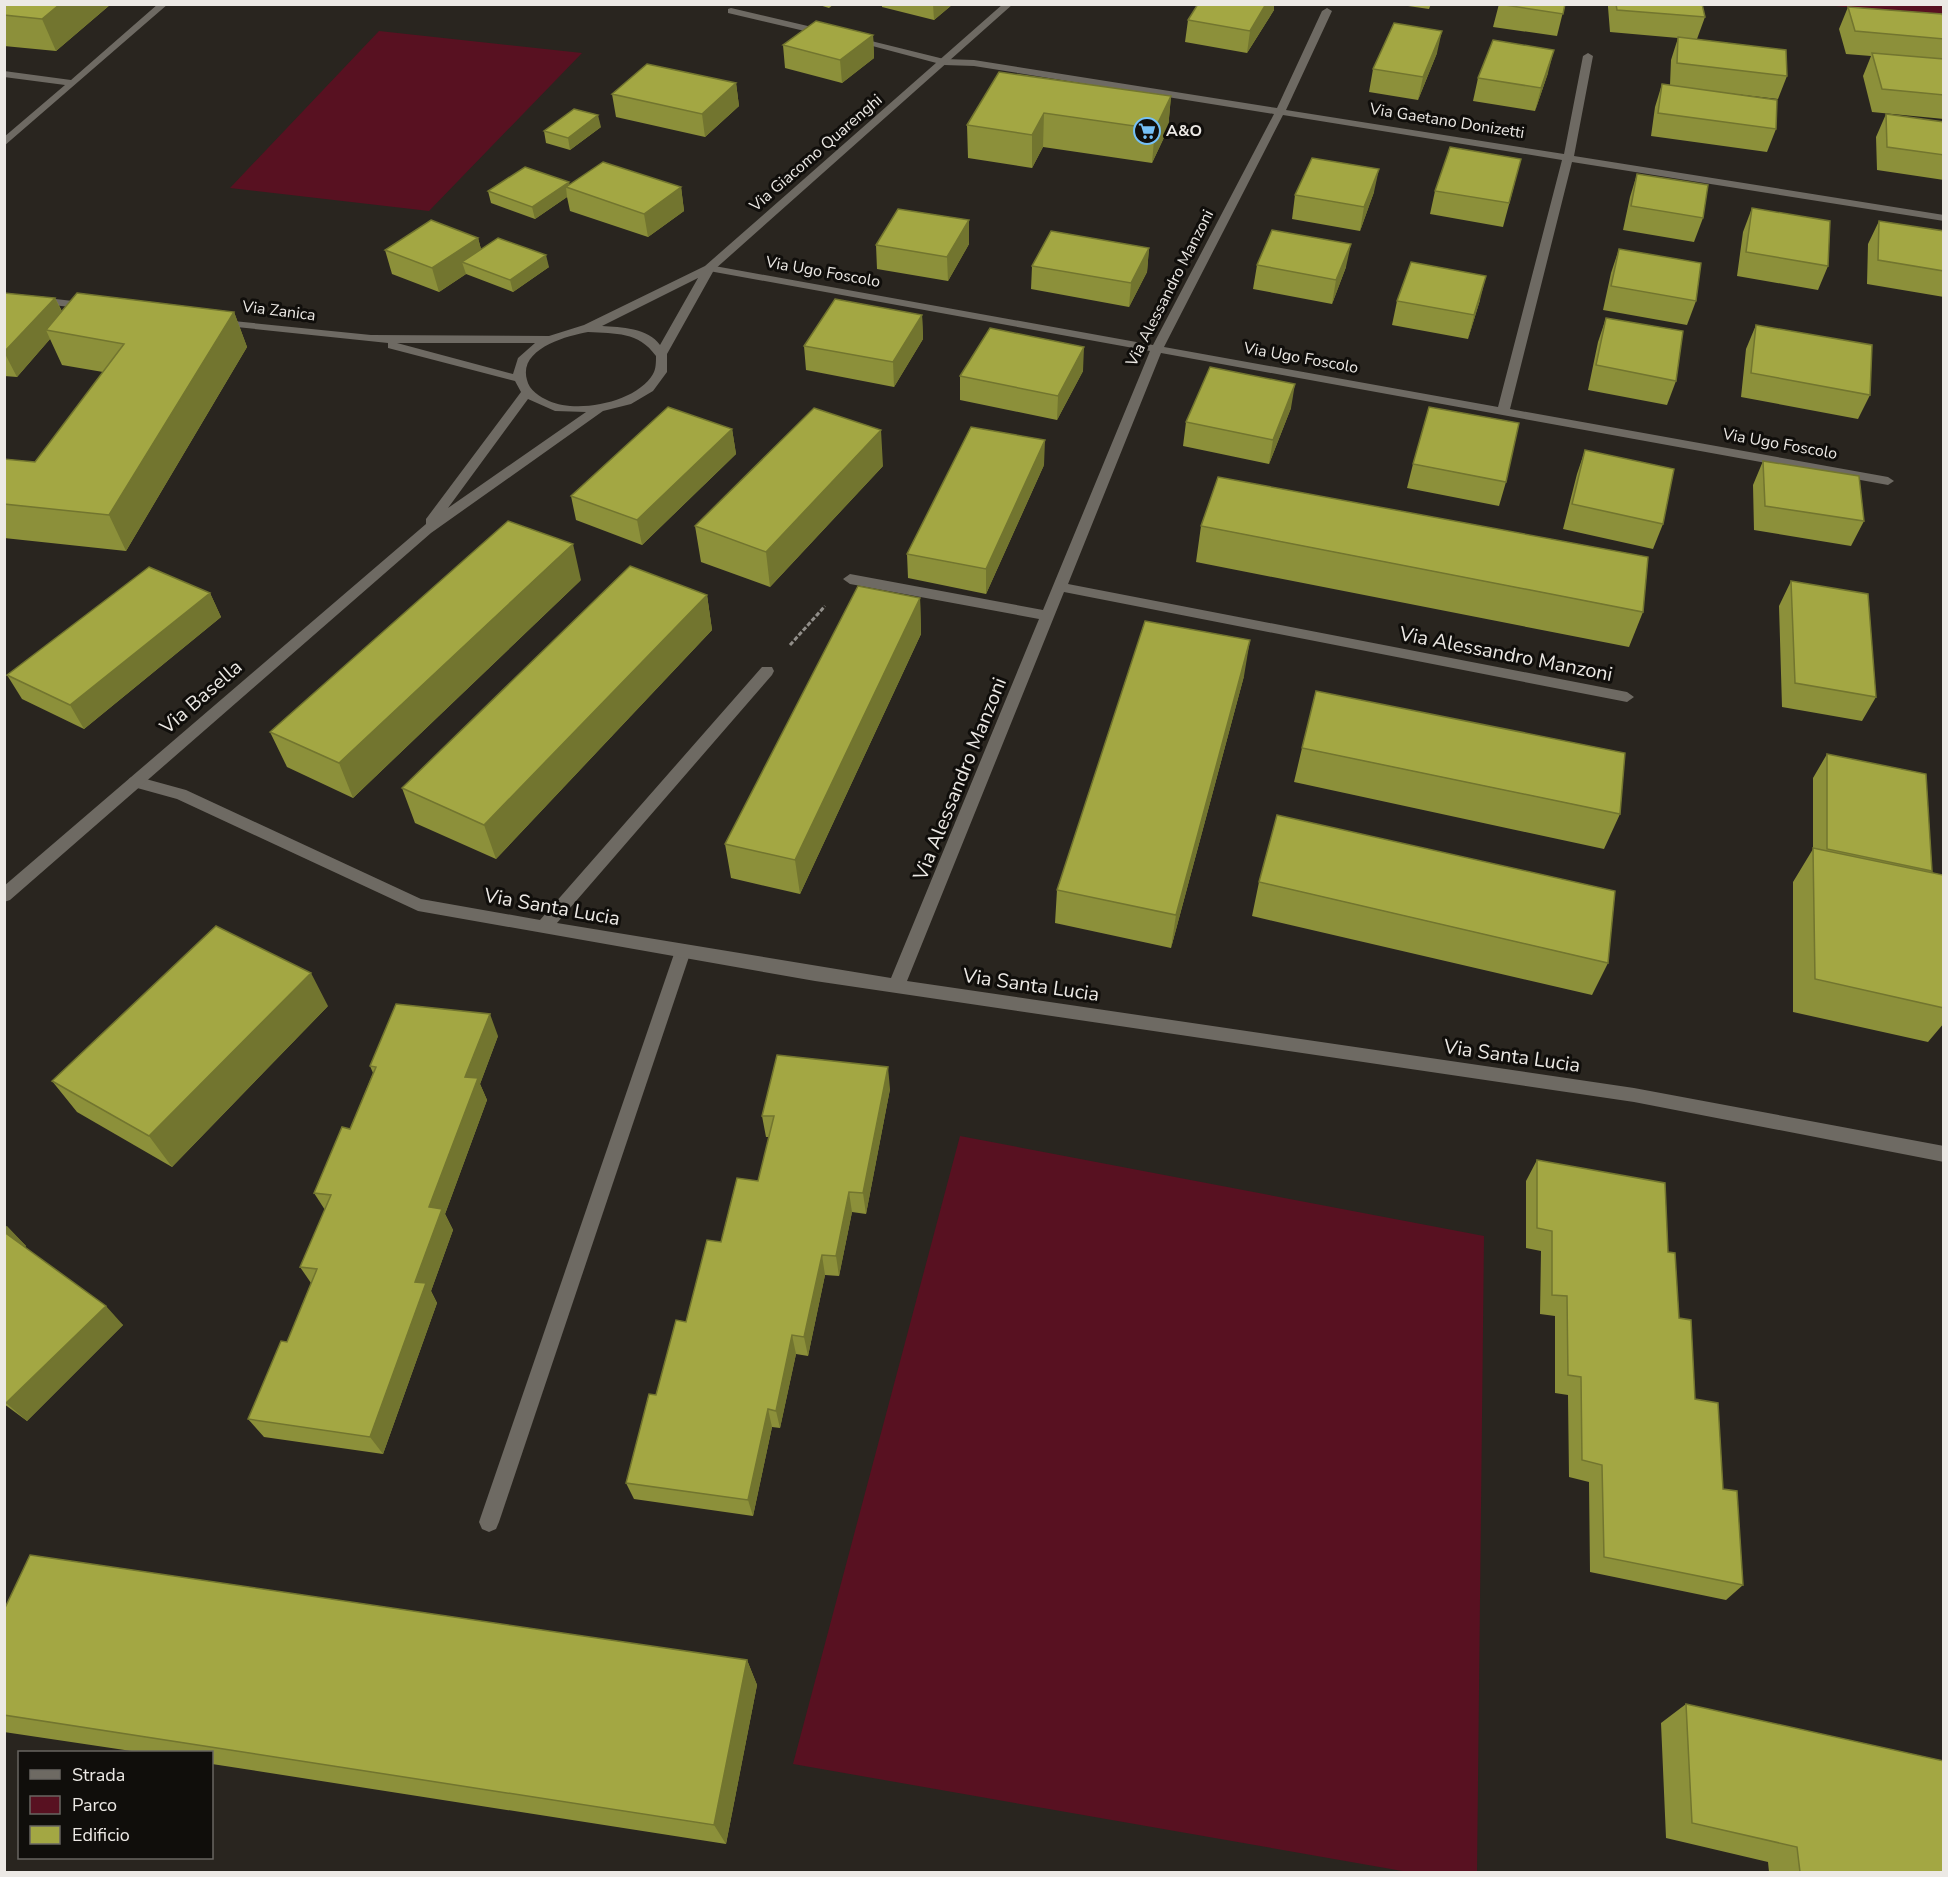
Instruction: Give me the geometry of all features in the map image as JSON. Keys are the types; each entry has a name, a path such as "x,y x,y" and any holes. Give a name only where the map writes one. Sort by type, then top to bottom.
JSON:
{"street":[{"path":"4,143 165,4"},
{"name":"Via Giacomo Quarenghi","path":"588,328 709,268 1009,4"},
{"path":"731,11 832,35"},
{"name":"Via Alessandro Manzoni","path":"896,986 1157,349 1279,111 1327,11"},
{"path":"843,38 944,62"},
{"path":"1503,411 1568,158 1588,56"},
{"name":"Via Gaetano Donizetti","path":"944,62 974,63 1944,218"},
{"path":"4,74 74,83"},
{"name":"Via Giacomo Quarenghi","path":"662,353 709,268"},
{"name":"Via Ugo Foscolo","path":"709,268 1888,481"},
{"path":"4,296 108,308"},
{"name":"Via Zanica","path":"201,319 371,339 548,339"},
{"path":"607,327 634,332 654,343 662,353 664,367 658,381 643,394 622,404 598,409 556,407 539,401 527,392 520,379 520,369 525,358 548,339 588,328 607,327"},
{"name":"Via Zanica","path":"371,339 520,379"},
{"name":"Via Basella","path":"426,530 441,506 527,392"},
{"name":"Via Basella","path":"4,896 426,530 598,409"},
{"path":"850,579 1048,616"},
{"name":"Via Alessandro Manzoni","path":"1060,587 1627,697"},
{"path":"544,927 767,671"},
{"name":"Via Santa Lucia","path":"135,782 181,794 418,905 896,986 1634,1095 1944,1154"},
{"path":"489,1522 682,951"}],"path":[{"path":"767,671 850,579"}],"green space":[{"path":"1824,5 1943,5 1943,16"},
{"path":"379,31 582,53 429,211 230,188"},
{"path":"960,1136 1484,1236 1477,1872 1408,1872 793,1764"}],"building":[{"path":"4,4 60,4 42,19 4,15"},
{"path":"1198,4 1266,4 1250,31 1188,20"},
{"path":"1499,4 1565,4 1563,14"},
{"path":"1616,4 1702,4 1705,17 1617,10"},
{"path":"1848,7 1942,14 1944,39 1855,31"},
{"path":"816,21 873,35 840,60 783,45"},
{"path":"1394,23 1442,31 1423,77 1373,69"},
{"path":"1678,37 1786,50 1787,76 1677,63"},
{"path":"1493,40 1554,50 1541,88 1478,78"},
{"path":"1872,53 1944,59 1944,95 1882,89"},
{"path":"647,64 736,83 702,114 612,94"},
{"path":"999,72 1171,96 1155,129 1044,113 1032,135 967,125"},
{"path":"1662,84 1777,100 1776,129 1658,113"},
{"path":"574,109 598,115 568,138 544,131"},
{"path":"1886,114 1944,122 1944,155 1887,147"},
{"path":"1450,147 1521,159 1509,203 1435,191"},
{"path":"1312,158 1379,169 1364,207 1295,195"},
{"path":"603,162 681,187 644,214 566,187"},
{"path":"525,167 569,182 532,207 488,191"},
{"path":"1637,174 1708,185 1703,218 1631,206"},
{"path":"1752,208 1830,221 1828,266 1746,252"},
{"path":"898,209 969,220 947,257 876,245"},
{"path":"431,220 478,238 432,268 385,250"},
{"path":"1879,221 1944,231 1944,271 1878,260"},
{"path":"1272,230 1351,244 1336,280 1257,265"},
{"path":"1051,231 1149,248 1131,283 1032,266"},
{"path":"498,238 546,255 510,280 462,262"},
{"path":"1619,249 1701,263 1696,301 1611,286"},
{"path":"1411,262 1486,276 1474,315 1397,301"},
{"path":"4,293 55,298 4,352"},
{"path":"77,293 234,312 109,515 4,504 4,459 35,462 124,344 46,330"},
{"path":"835,299 922,315 893,362 804,346"},
{"path":"1606,318 1683,331 1676,381 1596,365"},
{"path":"1756,325 1872,345 1870,395 1751,373"},
{"path":"990,328 1084,347 1058,396 960,376"},
{"path":"1210,367 1295,384 1273,440 1186,422"},
{"path":"668,407 732,429 637,520 571,496"},
{"path":"1429,407 1519,423 1506,482 1413,464"},
{"path":"814,408 881,430 766,552 695,526"},
{"path":"971,427 1045,440 986,569 907,554"},
{"path":"1585,450 1674,469 1663,524 1572,504"},
{"path":"1763,461 1859,476 1864,521 1765,506"},
{"path":"1218,477 1648,557 1643,612 1201,526"},
{"path":"508,521 573,544 339,763 270,732"},
{"path":"630,566 707,595 484,825 402,788"},
{"path":"149,567 210,593 70,705 7,675"},
{"path":"1791,581 1868,594 1876,697 1795,683"},
{"path":"858,586 920,598 795,860 725,844"},
{"path":"1145,621 1250,640 1176,915 1057,890"},
{"path":"1316,691 1625,753 1620,814 1302,748"},
{"path":"1827,754 1926,774 1932,871 1827,849"},
{"path":"1277,815 1615,891 1608,963 1259,882"},
{"path":"1813,848 1943,875 1944,1008 1815,979"},
{"path":"216,926 311,973 149,1136 52,1081"},
{"path":"396,1004 490,1014 465,1077 478,1078 429,1207 442,1209 415,1282 426,1283 370,1437 248,1419 281,1341 287,1342 317,1269 300,1267 331,1195 314,1193 342,1127 350,1129 376,1067 370,1066"},
{"path":"777,1055 888,1067 863,1193 849,1192 836,1256 822,1255 804,1337 792,1335 776,1411 768,1409 748,1500 626,1483 649,1394 656,1395 676,1320 686,1322 707,1240 721,1242 737,1178 758,1181 774,1116 762,1116"},
{"path":"1537,1160 1665,1183 1668,1252 1675,1253 1679,1318 1691,1320 1695,1399 1718,1403 1723,1489 1737,1491 1743,1585 1604,1557 1602,1465 1582,1460 1581,1377 1568,1375 1567,1296 1552,1295 1552,1231 1537,1228"},
{"path":"4,1232 106,1306 6,1403 4,1402"},
{"path":"30,1555 747,1660 714,1825 4,1715 4,1610"},
{"path":"1686,1704 1944,1761 1944,1872 1800,1872 1797,1847 1692,1823"}],"place":[{"name":"A&O","path":"1147,131"}]}
